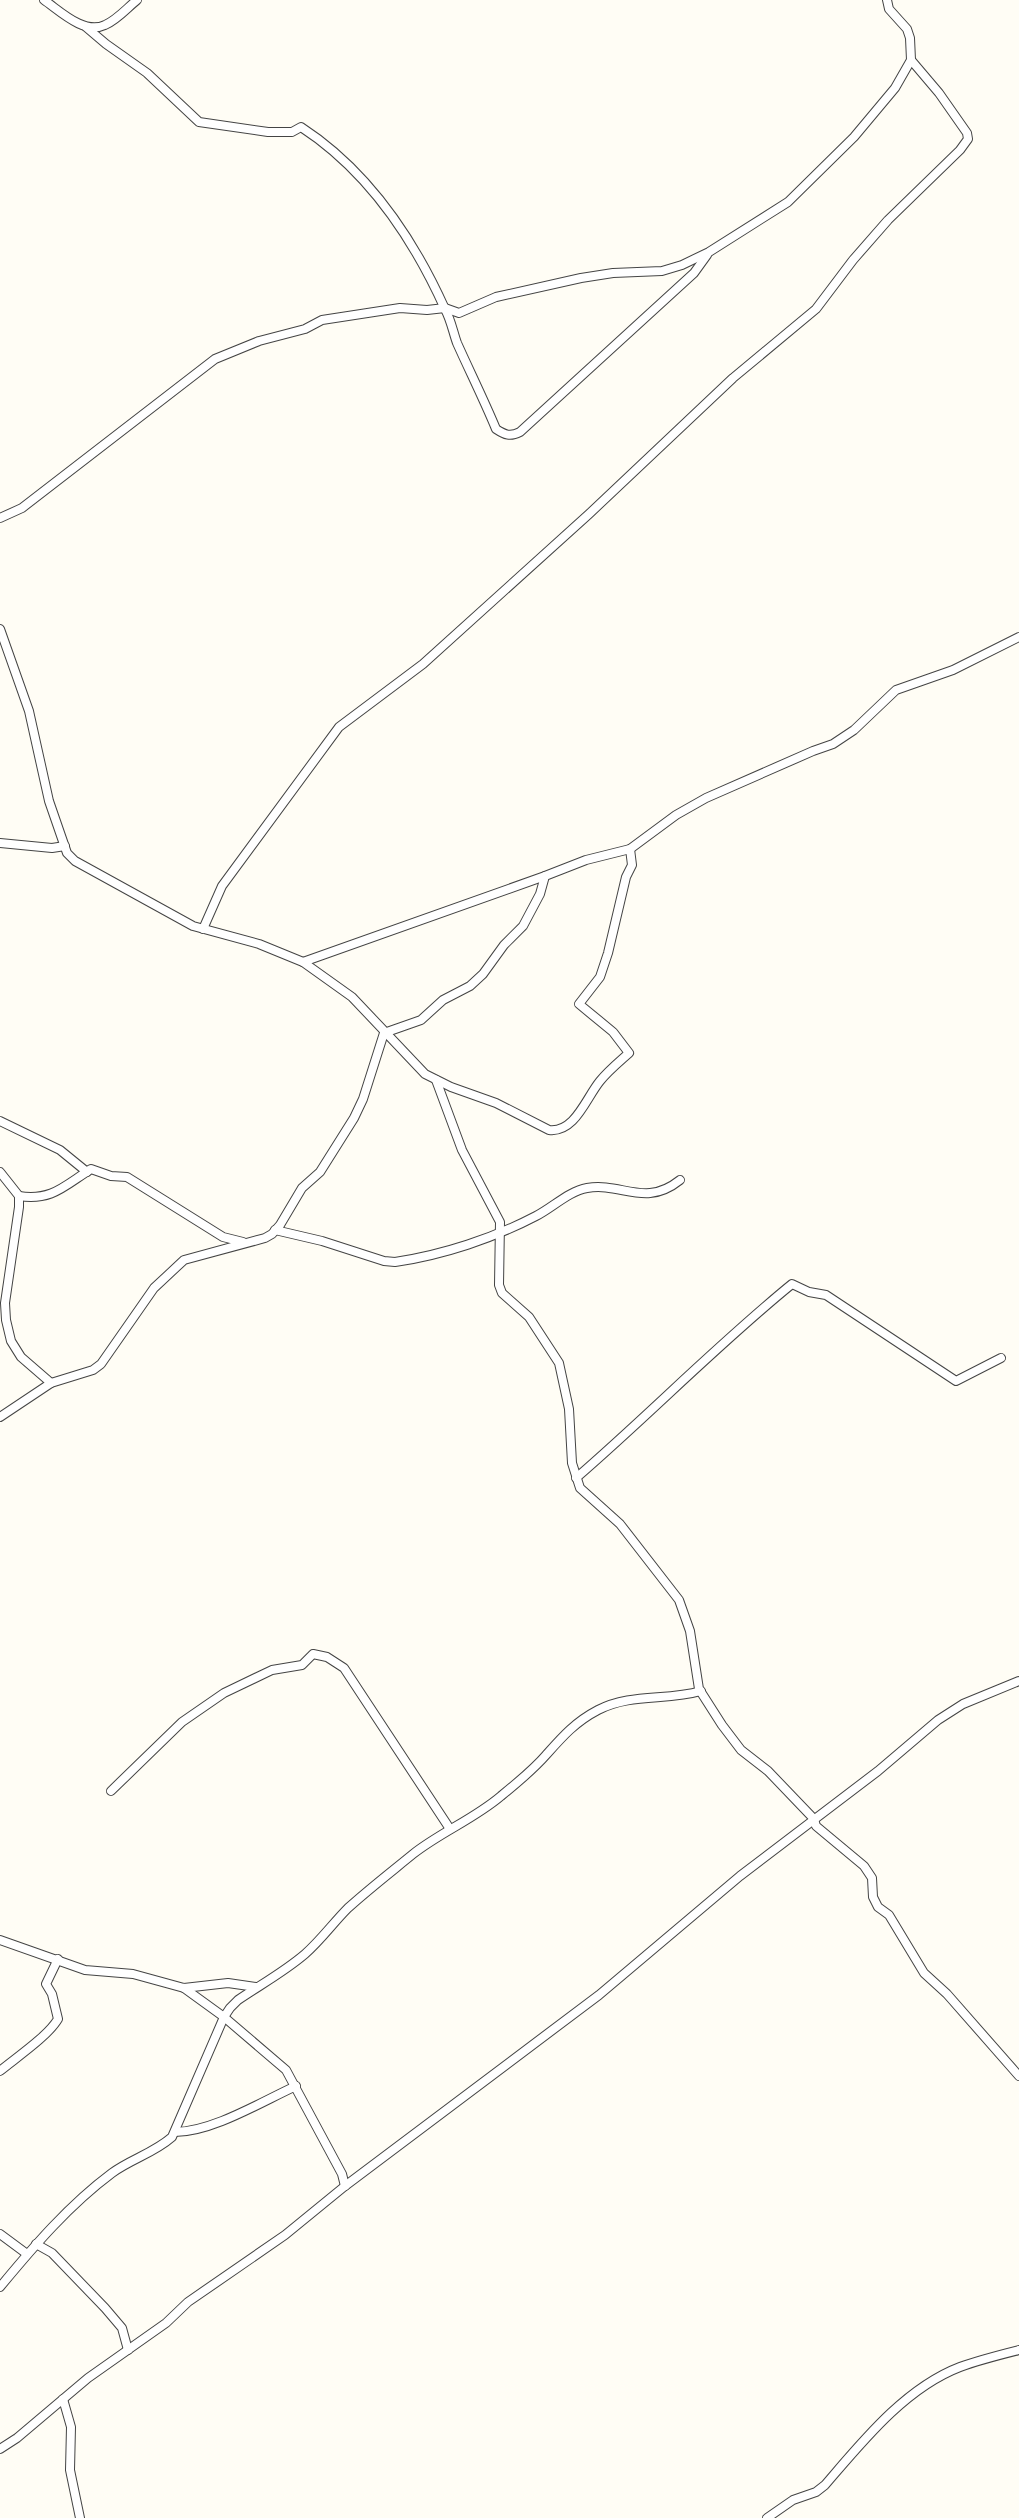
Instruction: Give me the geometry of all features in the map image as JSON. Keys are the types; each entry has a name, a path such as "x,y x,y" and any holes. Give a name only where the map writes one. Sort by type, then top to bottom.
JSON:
{"street":[{"path":"44,0 86,27 106,44 147,73 199,122 268,132 292,132 300,127 330,147 373,190 411,242 445,308 457,341 496,429 505,435 513,436 520,432 694,273 709,252"},
{"path":"86,27 95,28 104,26 137,0"},
{"path":"203,929 222,886 339,727 423,664 589,514 733,378 816,309 853,260 888,220 960,150 968,139 964,126 911,60 908,33 890,9 887,0"},
{"path":"0,518 22,508 215,359 259,341 305,329 322,320 400,308 427,310 445,308 459,313 496,297 580,278 662,271 682,265 709,252 788,202 854,137 895,88 911,60"},
{"path":"0,629 29,711 49,801 65,846 75,861 193,926 259,944 303,962 352,998 384,1033 408,1055 415,1066 436,1080 496,1103 548,1130 556,1131 570,1123 600,1080 629,1053 613,1032 580,1004 600,977 608,953 626,877 632,865 630,849"},
{"path":"303,962 586,860 630,849 676,815 706,798 813,750 833,744 854,730 896,690 954,670 1019,636"},
{"path":"0,843 47,848 65,846"},
{"path":"384,1033 421,1020 443,1000 470,986 483,974 526,921 540,894 545,876"},
{"path":"0,1417 51,1383 93,1370 101,1364 154,1288 184,1260 264,1238 275,1230 294,1198 320,1172 356,1114 384,1033"},
{"path":"436,1080 462,1150 500,1222 499,1286 502,1293 529,1317 559,1362 569,1409 571,1451 576,1478 580,1488 620,1524 679,1600 690,1631 701,1691 722,1725 741,1750 768,1771 814,1819 816,1826 864,1866 872,1878 873,1898 878,1907 889,1915 924,1973 947,1994 1019,2076"},
{"path":"0,1121 60,1150 87,1172"},
{"path":"0,1172 19,1196 35,1199 48,1196 91,1169 111,1176 127,1177 223,1237 245,1242"},
{"path":"275,1230 322,1241 384,1261 395,1262 478,1241 537,1216 586,1188 598,1187 647,1194 670,1188 680,1180"},
{"path":"19,1196 12,1270 5,1303 6,1320 11,1341 21,1357 51,1383"},
{"path":"576,1478 670,1395 762,1308 792,1284 809,1292 826,1295 956,1381 1001,1358"},
{"path":"111,1791 182,1722 224,1693 272,1670 302,1665 313,1654 327,1657 344,1668 450,1829"},
{"path":"0,2449 17,2438 63,2400 172,2318 188,2302 285,2235 345,2186 599,1995 696,1912 814,1819 878,1771 938,1720 963,1704 1019,1681"},
{"path":"0,2286 36,2244 98,2183 122,2166 164,2144 175,2132 224,2017 230,2008 256,1988 296,1962 323,1938 348,1909 415,1853 450,1829 488,1807 533,1769 573,1725 598,1710 618,1702 642,1697 685,1696 701,1691"},
{"path":"0,1940 58,1959 84,1970 133,1974 184,1988 224,2017 286,2070 296,2086 342,2174 345,2186"},
{"path":"0,2071 34,2042 51,2031 58,2019 52,1994 46,1984 58,1959"},
{"path":"184,1988 228,1983 256,1988"},
{"path":"175,2132 187,2132 207,2127 296,2086"},
{"path":"0,2234 27,2254"},
{"path":"36,2244 52,2253 105,2308 122,2328 128,2350"},
{"path":"766,2518 794,2500 816,2492 825,2484 870,2433 915,2394 960,2367 1019,2350"},
{"path":"63,2400 71,2427 70,2470 80,2518"}]}
